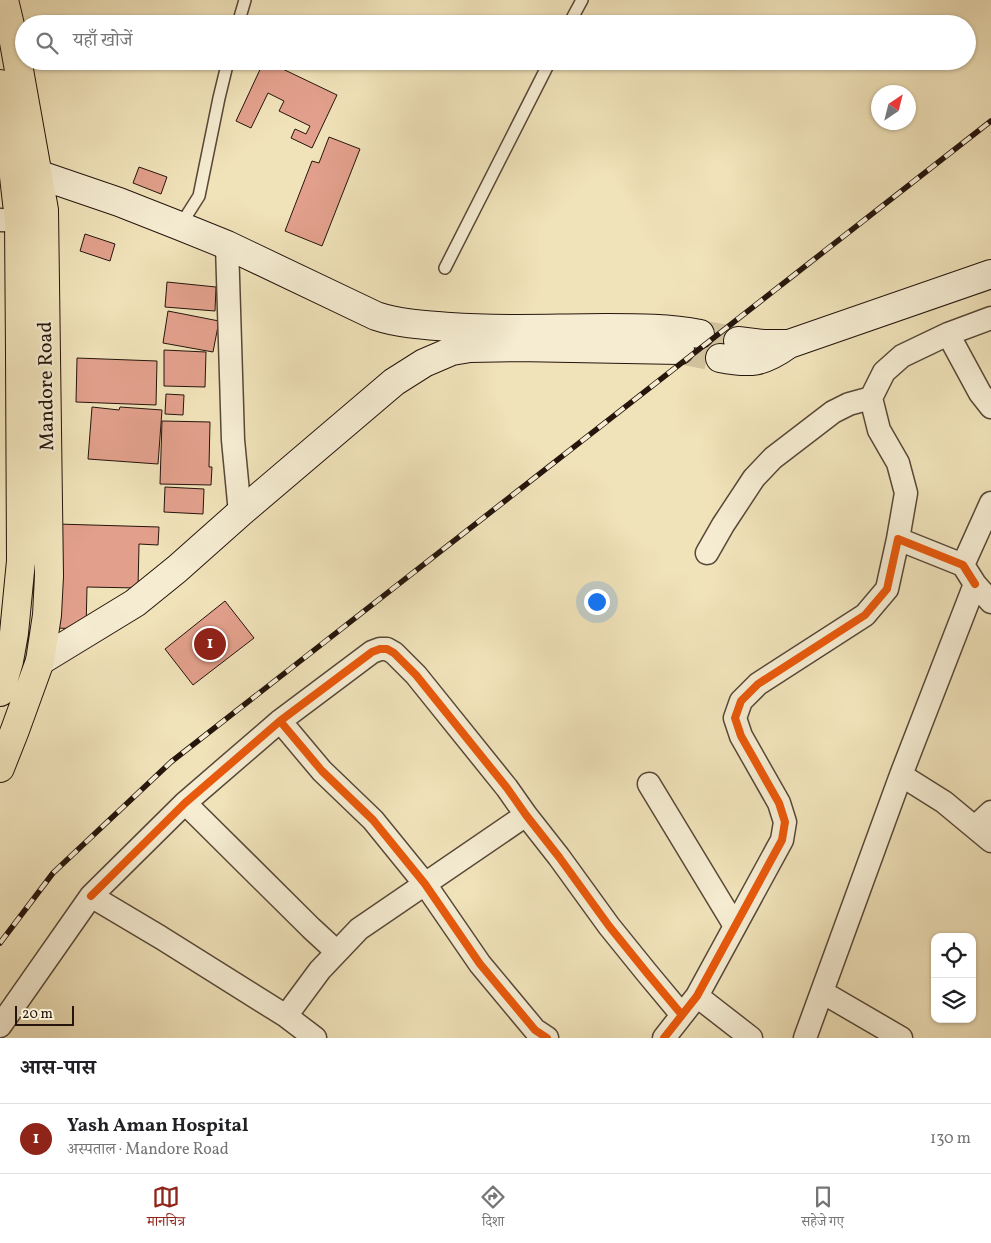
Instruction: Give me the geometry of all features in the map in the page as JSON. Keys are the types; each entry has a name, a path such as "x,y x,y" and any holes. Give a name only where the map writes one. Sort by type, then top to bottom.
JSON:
{"highway":[{"name":"Mandore Road","path":"4,0 14,42 15,68"},
{"name":"Mandore Road","path":"0,692 14,633 20,561 20,200 15,70"},
{"name":"Mandore Road","path":"0,84 3,116 20,200 49,576 47,615 40,661 0,768"}],"main road":[{"path":"20,200 118,202 227,246 376,316 400,323 472,329 644,328 684,331 690,342 470,348 452,351 424,363 394,382 135,603 40,661"},
{"path":"729,349 764,344 788,344 991,274"}],"street":[{"path":"227,246 233,440 240,513"},
{"path":"664,1038 697,996 782,840 785,822 779,803 740,736 735,718 741,701 758,684 865,615 887,589 906,493 898,463 879,430 871,398 884,372 902,356 948,334 991,318"},
{"path":"948,334 980,393 991,407"},
{"path":"707,553 754,478 773,458 833,412 849,404 871,398"},
{"path":"962,565 991,503"},
{"path":"898,538 962,565 991,602"},
{"path":"805,1038 901,775 975,584"},
{"path":"0,1026 91,896 185,803 280,721 372,652 380,649 387,649 394,653 416,675 507,788 609,926 682,1015"},
{"path":"280,721 322,771 373,820 424,884 480,964 535,1030 547,1038"},
{"path":"901,775 986,827"},
{"path":"649,784 735,926"},
{"path":"185,803 337,952"},
{"path":"91,896 160,937 298,1029 320,970 359,929 526,814"},
{"path":"822,992 901,1038"},
{"path":"697,996 750,1038"}],"lane":[{"path":"241,15 245,0"},
{"path":"574,15 582,0"},
{"path":"180,226 200,196 226,70"},
{"path":"445,268 545,70"}],"building":[{"path":"260,70 285,70 337,95 312,148 291,138 295,129 306,134 310,126 279,111 284,101 268,93 251,128 236,121"},
{"path":"329,137 360,149 322,246 285,231 312,161 319,163"},
{"path":"139,167 167,177 161,194 133,183"},
{"path":"85,234 115,244 110,261 80,251"},
{"path":"167,282 216,287 215,311 165,307"},
{"path":"168,311 219,321 213,352 163,343"},
{"path":"164,350 206,352 205,387 164,386"},
{"path":"77,358 157,361 156,405 76,402"},
{"path":"166,394 184,395 183,415 165,414"},
{"path":"92,407 119,410 120,407 162,410 158,464 88,459"},
{"path":"162,421 210,422 209,467 212,467 211,485 160,484"},
{"path":"165,487 204,489 203,514 164,512"},
{"path":"57,524 159,527 158,545 139,544 138,588 87,587 86,629 55,628"},
{"path":"225,601 254,638 193,685 165,649"}],"tunnel":[{"path":"700,334 738,341"},
{"path":"680,350 720,358"}],"railway":[{"path":"0,943 53,873 171,762 991,121"}],"cycle path":[{"path":"664,1038 697,996 782,840 785,822 779,803 741,736 735,718 741,701 758,684 865,615 887,589 898,539 963,565 975,584"},
{"path":"91,896 185,803 280,721 372,652 387,649 394,653 416,675 507,788 609,926 682,1015"},
{"path":"280,721 322,771 373,820 425,884 480,964 535,1030 547,1038"}],"place":[{"name":"Yash Aman Hospital","path":"210,644"}]}
